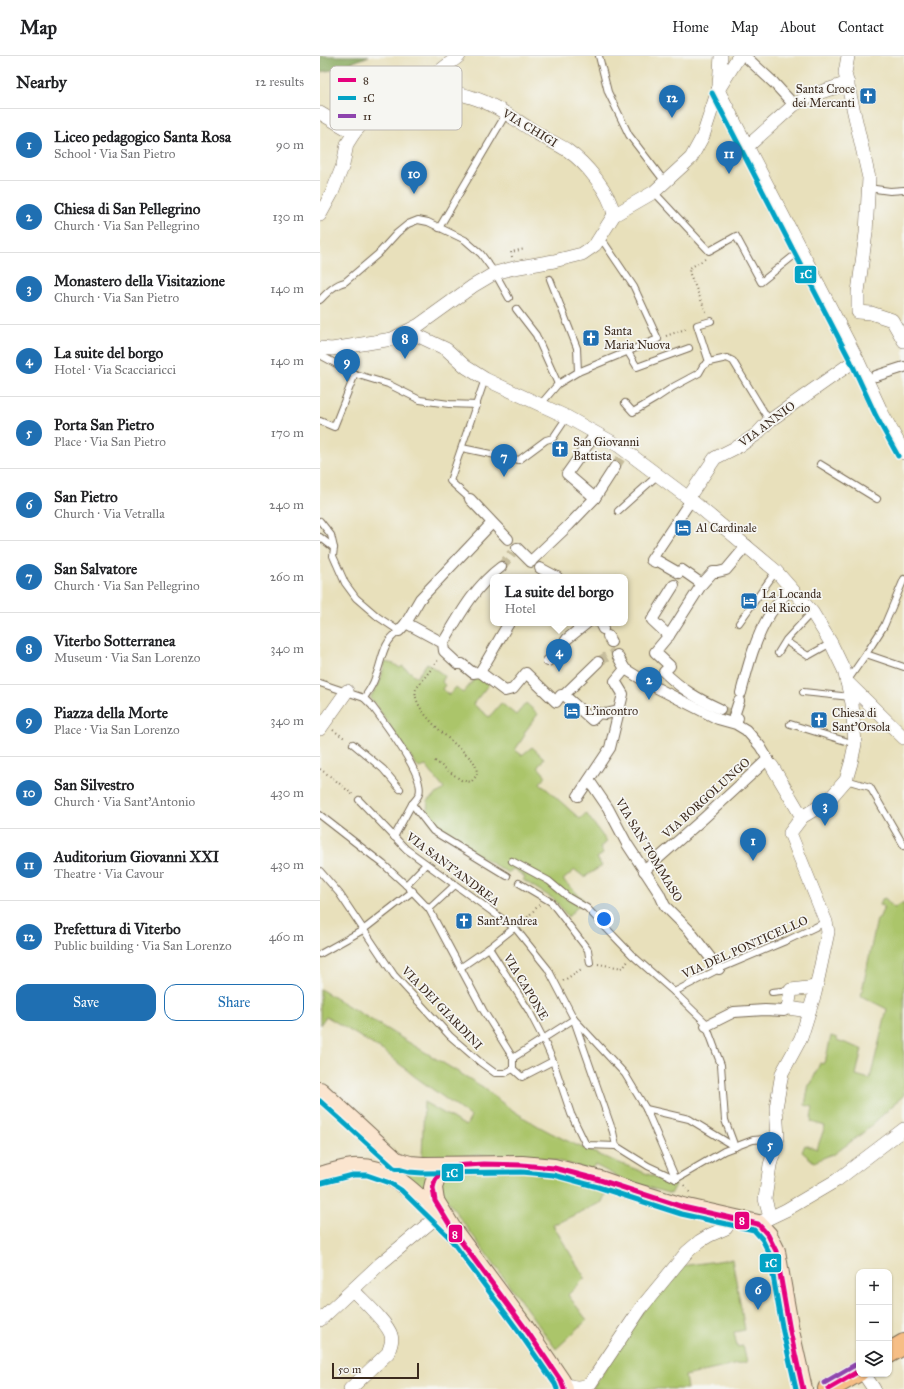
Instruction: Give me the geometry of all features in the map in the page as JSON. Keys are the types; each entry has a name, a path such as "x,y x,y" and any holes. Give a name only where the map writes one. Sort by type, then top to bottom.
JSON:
{"main road":[{"path":"320,1091 356,1126 396,1161 410,1165 452,1166 483,1164 554,1168 600,1180 683,1207 731,1218 764,1220 768,1235 776,1251 790,1332 803,1389"},
{"path":"352,1168 364,1160 366,1148 356,1126"},
{"path":"452,1166 439,1174 435,1180 433,1188 435,1201 454,1232 526,1328 563,1385"},
{"path":"320,1176 352,1168 368,1168 393,1176 405,1185 454,1232"},
{"path":"892,1351 904,1344"},
{"path":"828,1389 856,1373"}],"street":[{"path":"446,66 459,56"},
{"path":"721,56 718,90 904,453"},
{"path":"320,348 332,349 392,339 419,325 473,286 495,273 514,268 554,262 582,254 599,240 614,215 654,192 691,158 703,136 718,90 739,56"},
{"path":"745,56 794,104"},
{"path":"848,56 845,73 869,178 866,233 858,292 858,312 871,313 892,320 904,341"},
{"path":"748,146 794,104 812,95 848,83"},
{"name":"VIA CHIGI","path":"462,96 491,105 506,113 536,134 568,151 602,186 613,208 614,215"},
{"path":"320,114 330,120"},
{"path":"349,130 354,133"},
{"path":"320,215 332,193 343,165 347,144 357,130"},
{"path":"408,331 446,349 466,367 485,379 567,417 596,433 625,452 658,475 747,545 776,571 812,612 830,642 844,670 851,697 855,744 846,780 827,802 802,818 790,833 826,922 828,932 816,987 801,1038 782,1073 776,1108 778,1138 770,1165 765,1199 764,1220 786,1210 837,1180 904,1129"},
{"name":"VIA ANNIO","path":"689,499 715,458 741,445 857,359"},
{"path":"876,376 904,367"},
{"path":"595,498 567,474 596,433"},
{"path":"538,567 569,525 595,498 615,467"},
{"path":"470,499 508,539"},
{"path":"689,499 651,560 655,562 658,561 678,574 682,570 702,584"},
{"path":"399,631 406,623 420,599 492,523"},
{"path":"720,709 698,699 680,687 664,672 670,666 656,652 669,636 702,584 713,572 726,570 747,545"},
{"path":"515,550 538,567 552,574"},
{"path":"492,574 501,567"},
{"path":"444,647 462,610 490,575"},
{"path":"669,636 652,620 674,586"},
{"path":"734,716 753,651 760,634 770,615 791,588"},
{"path":"406,623 444,647 458,664 462,664 473,673 480,672 505,691 514,689 526,673 556,702 561,695 564,695 598,662"},
{"path":"480,672 507,626"},
{"path":"548,662 556,655 567,639 582,626"},
{"path":"617,655 625,669 651,685 671,692 718,719 736,724 746,730 760,746 802,818"},
{"path":"578,796 610,748 623,694 615,681 625,669"},
{"path":"846,681 903,736"},
{"path":"321,725 347,691"},
{"path":"564,695 592,720 599,713 603,714 618,711"},
{"name":"VIA BORGOLUNGO","path":"644,871 770,762"},
{"name":"VIA SAN TOMMASO","path":"589,780 608,808 627,844 659,893 665,906 689,930 719,969"},
{"path":"788,1008 790,990 816,987"},
{"path":"706,1026 734,1012 765,1010 784,1011 786,1008 809,1011"},
{"path":"320,1320 380,1264 438,1216"},
{"path":"563,1385 576,1388 590,1384 641,1308 687,1252 700,1241 726,1228 731,1218"},
{"path":"350,1389 388,1353 392,1340 388,1327 353,1290"},
{"path":"866,1377 874,1389"}],"lane":[{"path":"599,56 608,92 629,135 665,182"},
{"path":"439,228 506,113"},
{"path":"868,188 890,191 904,190"},
{"path":"654,192 709,251 736,236 761,282 801,250"},
{"path":"320,300 330,290 340,283 345,282 378,254 397,233 408,224 418,220 428,222 465,240 481,254 495,273 509,298"},
{"path":"540,405 558,384 578,372 658,339 634,287 605,244 599,240"},
{"path":"550,279 577,348 578,372"},
{"path":"516,309 536,335 549,361 558,384"},
{"path":"709,362 701,343 697,325 711,321"},
{"path":"631,350 637,367 689,348"},
{"path":"320,355 356,374 388,384 420,400 449,404 477,405"},
{"path":"625,403 633,412 699,373 703,366 709,362 727,358 733,361 772,423"},
{"path":"320,422 334,427 356,374"},
{"path":"470,499 450,481 485,379"},
{"path":"462,448 518,460 546,440 553,438 567,417"},
{"path":"820,464 877,499"},
{"path":"618,511 658,475"},
{"path":"320,521 331,535 334,548 333,556 345,583 356,598 378,617 399,631 391,637 386,645 375,680 364,698"},
{"path":"320,537 334,548"},
{"path":"739,623 776,571"},
{"path":"846,681 884,626 904,578"},
{"path":"778,653 786,640 812,612"},
{"path":"790,644 808,656 830,642"},
{"path":"866,654 904,667"},
{"path":"320,683 364,698 376,712 413,766 420,784 420,794 412,804 394,837"},
{"path":"803,692 851,697"},
{"path":"790,724 855,744"},
{"path":"353,744 383,769 400,789"},
{"path":"846,780 870,787 904,846"},
{"name":"VIA SANT'ANDREA","path":"359,800 406,849 515,929 548,969 574,1019 625,1074 646,1110 678,1179"},
{"path":"412,804 433,831 507,876"},
{"path":"320,815 383,864 413,891 429,909 483,1010 513,1058 513,1069 522,1076 553,1061"},
{"path":"512,862 550,881 568,897 587,908 632,955 705,1022 721,1066 725,1120 735,1147"},
{"path":"406,885 426,864"},
{"name":"VIA DEI GIARDINI","path":"320,871 339,893 394,975 450,1036 495,1073 505,1073 513,1069"},
{"path":"520,884 552,902 588,950 590,963"},
{"path":"429,909 455,885"},
{"path":"320,954 363,930 413,891"},
{"name":"VIA DEL PONTICELLO","path":"674,992 719,969 826,922"},
{"path":"460,968 515,929"},
{"name":"VIA CAPONE","path":"489,948 529,1011 543,1038"},
{"path":"772,992 790,990"},
{"path":"513,1058 574,1019 614,1132 616,1146"},
{"path":"543,1038 553,1061 571,1114 585,1143 588,1145 616,1146 648,1166 678,1179 724,1151 753,1140 778,1138"},
{"path":"646,1110 689,1119 735,1147"}],"path":[{"path":"709,251 707,257 690,268 689,272 711,321"},
{"path":"658,339 697,325"},
{"path":"435,761 461,780 471,782 477,775 477,769 474,761 446,738 420,705 415,694 416,689 444,647"},
{"path":"321,725 353,744"},
{"path":"320,770 334,779 359,800"},
{"path":"515,929 546,899"},
{"path":"678,1179 692,1196"}],"green space":[{"path":"320,56 369,56 343,66 330,66 330,70 320,72"},
{"path":"385,662 394,664 400,668 402,666 417,677 427,663 445,676 442,682 445,685 442,689 449,695 456,687 463,693 478,675 489,684 473,704 489,717 501,703 516,715 526,703 538,714 524,733 525,735 515,750 522,755 532,747 544,758 538,767 546,776 540,783 580,819 586,813 607,842 600,847 603,854 597,858 602,866 584,877 575,870 563,880 584,900 568,917 555,900 523,880 525,877 512,868 508,873 435,829 427,818 429,816 427,812 428,800 444,789 426,766 419,768 416,765 370,698 380,682"},
{"path":"885,898 894,908 904,902 904,1095 864,1132 833,1155 832,1154 814,1162 802,1152 805,1145 817,1149 825,1126 811,1122 813,1107 805,1105 809,1084 811,1084 820,1063 823,1064 826,1058 831,1036 837,1038 837,1040 862,1049 856,1075 870,1079 887,1009 861,996 877,919 879,919 884,906 880,905 882,899"},
{"path":"320,989 483,1087 504,1104 550,1132 600,1155 676,1185 671,1194 624,1180 595,1165 589,1170 548,1159 510,1155 422,1157 424,1102 466,1126 471,1117 414,1076 385,1052 326,1016 320,1025"},
{"path":"395,1168 435,1170 426,1200"},
{"path":"522,1170 608,1188 602,1202 553,1225 585,1278 568,1295 587,1320 556,1349 444,1196 440,1188 442,1178 453,1172"},
{"path":"732,1259 745,1330 734,1332 737,1347 743,1346 747,1362 685,1376 687,1389 592,1389 644,1310 681,1266"}],"tunnel":[{"path":"615,467 624,453"},
{"path":"501,567 512,553"},
{"path":"598,662 615,652"},
{"path":"720,709 730,714"}],"transit line":[{"name":"1C","path":"712,93 851,362 876,416 898,456"},
{"name":"1C","path":"320,1101 394,1168 409,1172 422,1173 522,1172 553,1175 598,1187 681,1214 754,1230 762,1239 769,1253 783,1332 796,1389"},
{"name":"8","path":"564,1389 561,1381 525,1328 454,1232 435,1201 433,1188 435,1180 439,1174 452,1166 483,1164 554,1168 600,1180 683,1207 758,1224 768,1235 776,1251 790,1331 803,1389"},
{"name":"1C","path":"322,1183 353,1175 367,1175 390,1183 401,1190 449,1237 519,1332 557,1389"},
{"name":"11","path":"824,1383 855,1365"},
{"name":"8","path":"828,1389 856,1373"}],"place":[{"name":"Santa Croce dei Mercanti","path":"868,96"},
{"name":"Prefettura di Viterbo","path":"672,118"},
{"name":"Auditorium Giovanni XXI","path":"729,174"},
{"name":"San Silvestro","path":"414,194"},
{"name":"Santa Maria Nuova","path":"591,338"},
{"name":"Viterbo Sotterranea","path":"405,359"},
{"name":"Piazza della Morte","path":"347,382"},
{"name":"San Giovanni Battista","path":"560,449"},
{"name":"San Salvatore","path":"504,477"},
{"name":"Al Cardinale","path":"683,528"},
{"name":"La Locanda del Riccio","path":"749,601"},
{"name":"La suite del borgo","path":"559,672"},
{"name":"Chiesa di San Pellegrino","path":"649,700"},
{"name":"L'incontro","path":"572,711"},
{"name":"Chiesa di Sant'Orsola","path":"819,720"},
{"name":"Monastero della Visitazione","path":"825,826"},
{"name":"Liceo pedagogico Santa Rosa","path":"753,861"},
{"name":"Sant'Andrea","path":"464,921"},
{"name":"Porta San Pietro","path":"770,1165"},
{"name":"San Pietro","path":"758,1310"}]}
